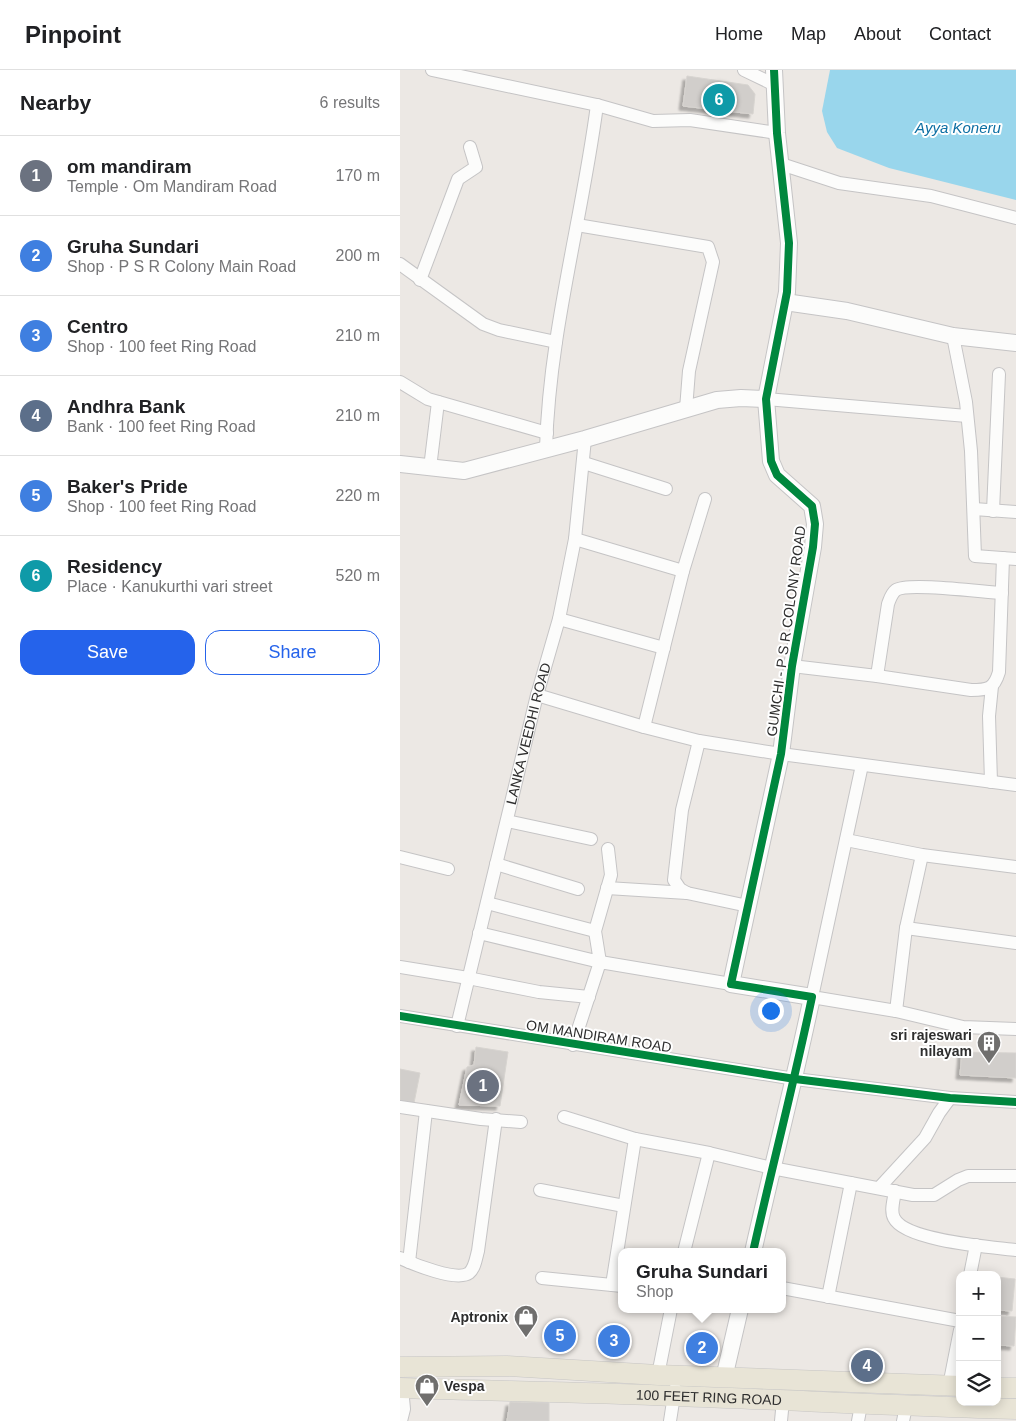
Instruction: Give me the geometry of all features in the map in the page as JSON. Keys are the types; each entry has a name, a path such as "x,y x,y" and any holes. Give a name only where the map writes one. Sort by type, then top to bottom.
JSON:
{"main road":[{"name":"100 FEET RING ROAD","path":"400,1367 507,1366 668,1376 954,1386"},
{"name":"100 FEET RING ROAD","path":"401,1388 783,1400 859,1413 905,1414 1016,1409"},
{"path":"1001,1388 1016,1388"}],"street":[{"path":"432,70 475,74 653,121 690,120 778,133"},
{"path":"744,70 775,78"},
{"name":"GUMCHI - P S R COLONY ROAD","path":"731,984 781,754 792,666 816,524 812,506 777,475 771,460 766,399 785,302 789,243 778,133 775,78"},
{"path":"546,441 556,342 590,157 596,105"},
{"path":"420,280 458,179 476,167 470,147"},
{"path":"781,164 839,183 931,196 1016,218"},
{"path":"577,225 708,247 713,262 689,371 686,409"},
{"path":"400,264 483,324 499,330 556,342"},
{"path":"785,302 847,311 953,336 1016,343"},
{"path":"792,666 971,690 985,689 995,683 999,672 1002,593 1010,559 975,556 974,509 967,416 953,336"},
{"path":"993,510 998,374"},
{"path":"400,382 428,399 546,441"},
{"path":"400,464 464,471 546,441 585,439 717,400 741,398 766,399 967,416"},
{"path":"430,468 438,402"},
{"name":"LANKA VEEDHI ROAD","path":"457,1026 537,695 559,619 575,539 585,439"},
{"path":"584,464 666,489"},
{"path":"644,727 684,571 705,499"},
{"path":"974,509 1016,512"},
{"path":"575,539 684,571"},
{"path":"877,676 888,604 890,597 895,591 910,586 1002,593"},
{"path":"559,619 664,648"},
{"path":"991,782 988,716 992,686"},
{"path":"537,695 644,727 699,741 781,754 1016,785"},
{"path":"687,893 680,890 676,885 674,875 682,810 699,741"},
{"path":"754,1248 795,1079 862,765"},
{"path":"507,821 591,840"},
{"path":"846,840 922,855 1016,867"},
{"path":"573,1045 600,962 594,931 611,874 608,849"},
{"path":"896,1011 906,928 922,855"},
{"path":"400,857 448,869"},
{"path":"496,864 578,889"},
{"path":"607,888 687,893 748,906"},
{"path":"487,903 594,931"},
{"path":"906,928 1016,943"},
{"path":"479,933 600,962 896,1011 963,1027 1016,1029"},
{"path":"400,967 538,992 589,997"},
{"name":"OM MANDIRAM ROAD","path":"400,1016 795,1079 950,1098 1016,1102"},
{"path":"879,1188 925,1138 950,1098"},
{"path":"400,1107 522,1122"},
{"path":"426,1111 404,1260 453,1276 470,1272 475,1264 496,1119"},
{"path":"564,1117 634,1140 913,1195 934,1195 968,1176 1016,1176"},
{"path":"620,1248 624,1206 634,1140"},
{"path":"685,1248 709,1154"},
{"path":"828,1297 851,1183"},
{"path":"540,1190 624,1206"},
{"path":"895,1191 893,1216 901,1226 938,1240 1016,1250"},
{"path":"971,1271 976,1245"},
{"path":"542,1278 617,1285"},
{"path":"786,1289 956,1320"},
{"path":"670,1421 673,1396 668,1376 671,1313"},
{"path":"724,1378 739,1313"},
{"path":"954,1386 957,1361"},
{"path":"401,1388 404,1409 401,1421"},
{"path":"782,1421 783,1400"}],"water":[{"name":"Ayya Koneru","path":"830,70 1016,70 1016,200 889,168 837,148 827,132 822,111"}],"building":[{"path":"687,76 748,85 755,94 753,114 683,106"},
{"path":"476,1047 508,1052 500,1106 459,1105 467,1067 474,1065"},
{"name":"sri rajeswari nilayam","path":"962,1052 1016,1053 1016,1078 960,1075"},
{"path":"400,1069 420,1073 414,1103 400,1101"},
{"path":"1001,1277 1015,1279 1012,1311 1001,1310"},
{"path":"1001,1316 1016,1317 1014,1346 1001,1345"},
{"path":"510,1402 549,1403 549,1421 507,1421"}],"cycle path":[{"path":"754,1248 812,997 731,984 781,754 792,666 813,547 815,524 812,506 777,475 771,461 766,399 787,292 789,243 777,133 774,70"},
{"path":"400,1016 795,1079 950,1098 1016,1102"}],"place":[{"name":"Residency","path":"719,100"},
{"name":"sri rajeswari nilayam","path":"989,1064"},
{"name":"om mandiram","path":"483,1086"},
{"name":"Baker's Pride","path":"560,1336"},
{"name":"Aptronix","path":"526,1338"},
{"name":"Centro","path":"614,1341"},
{"name":"Gruha Sundari","path":"702,1348"},
{"name":"Andhra Bank","path":"867,1366"},
{"name":"Vespa","path":"427,1407"}]}
